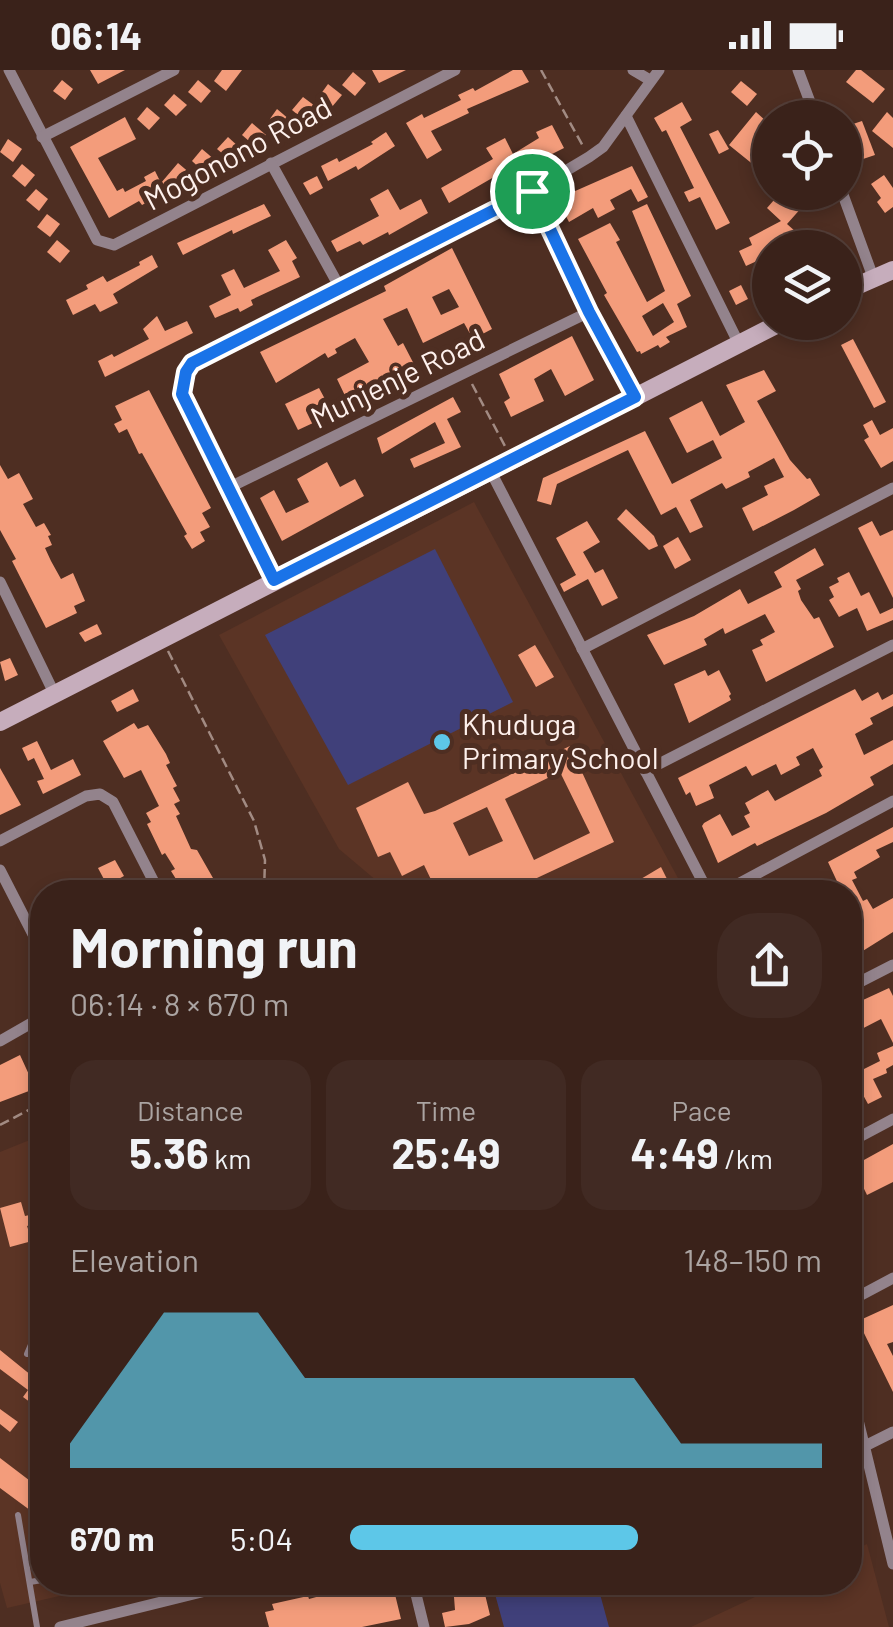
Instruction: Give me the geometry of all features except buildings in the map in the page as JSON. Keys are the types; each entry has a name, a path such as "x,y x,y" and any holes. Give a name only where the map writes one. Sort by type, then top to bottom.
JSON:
{"street":[{"path":"10,70 42,137 174,70"},
{"name":"Mogonono Road","path":"42,137 96,240 105,245 120,244 455,70"},
{"path":"274,580 182,394 182,382 192,363 532,191 589,158 602,147 654,75 632,70"},
{"path":"798,70 809,100"},
{"path":"626,116 739,344"},
{"path":"271,163 339,286"},
{"path":"532,191 589,312 635,397"},
{"path":"849,210 873,277"},
{"path":"862,282 893,270"},
{"name":"Munjenje Road","path":"228,488 589,312"},
{"path":"0,722 752,337"},
{"path":"492,472 702,880"},
{"path":"582,649 893,488"},
{"path":"0,582 5,604 55,695"},
{"path":"645,771 893,645"},
{"path":"0,840 86,796 100,794 112,802 153,880"},
{"path":"745,880 893,801"},
{"path":"0,870 30,929"},
{"path":"862,981 893,965"},
{"path":"0,1041 30,1024"},
{"path":"862,1136 893,1119"},
{"path":"862,1295 893,1278"},
{"path":"864,1446 893,1432"},
{"path":"862,1437 893,1564"},
{"path":"60,1627 189,1595"},
{"path":"416,1595 424,1627"}],"lane":[{"path":"28,1354 30,1349"},
{"path":"18,1515 30,1582"},
{"path":"32,1595 37,1627"}],"path":[{"path":"541,70 589,158"},
{"path":"467,374 513,461"},
{"path":"162,639 254,821 264,860 264,880"},
{"path":"0,1124 30,1109"}],"shaded area":[{"name":"Khuduga Primary School","path":"474,502 679,880 376,880 339,849 219,635"},
{"path":"435,549 513,702 348,785 265,635"},
{"path":"30,1140 30,1595 64,1595 7,1608 0,1583 0,1152"},
{"path":"867,1544 889,1627 691,1627 759,1595 862,1595 862,1546"},
{"path":"495,1595 600,1595 609,1627 504,1627"}],"place":[{"name":"Khuduga Primary School","path":"442,742"}],"route":[{"path":"532,191 589,312 635,397 274,580 182,394 186,372 192,363 339,286 532,191"}]}
